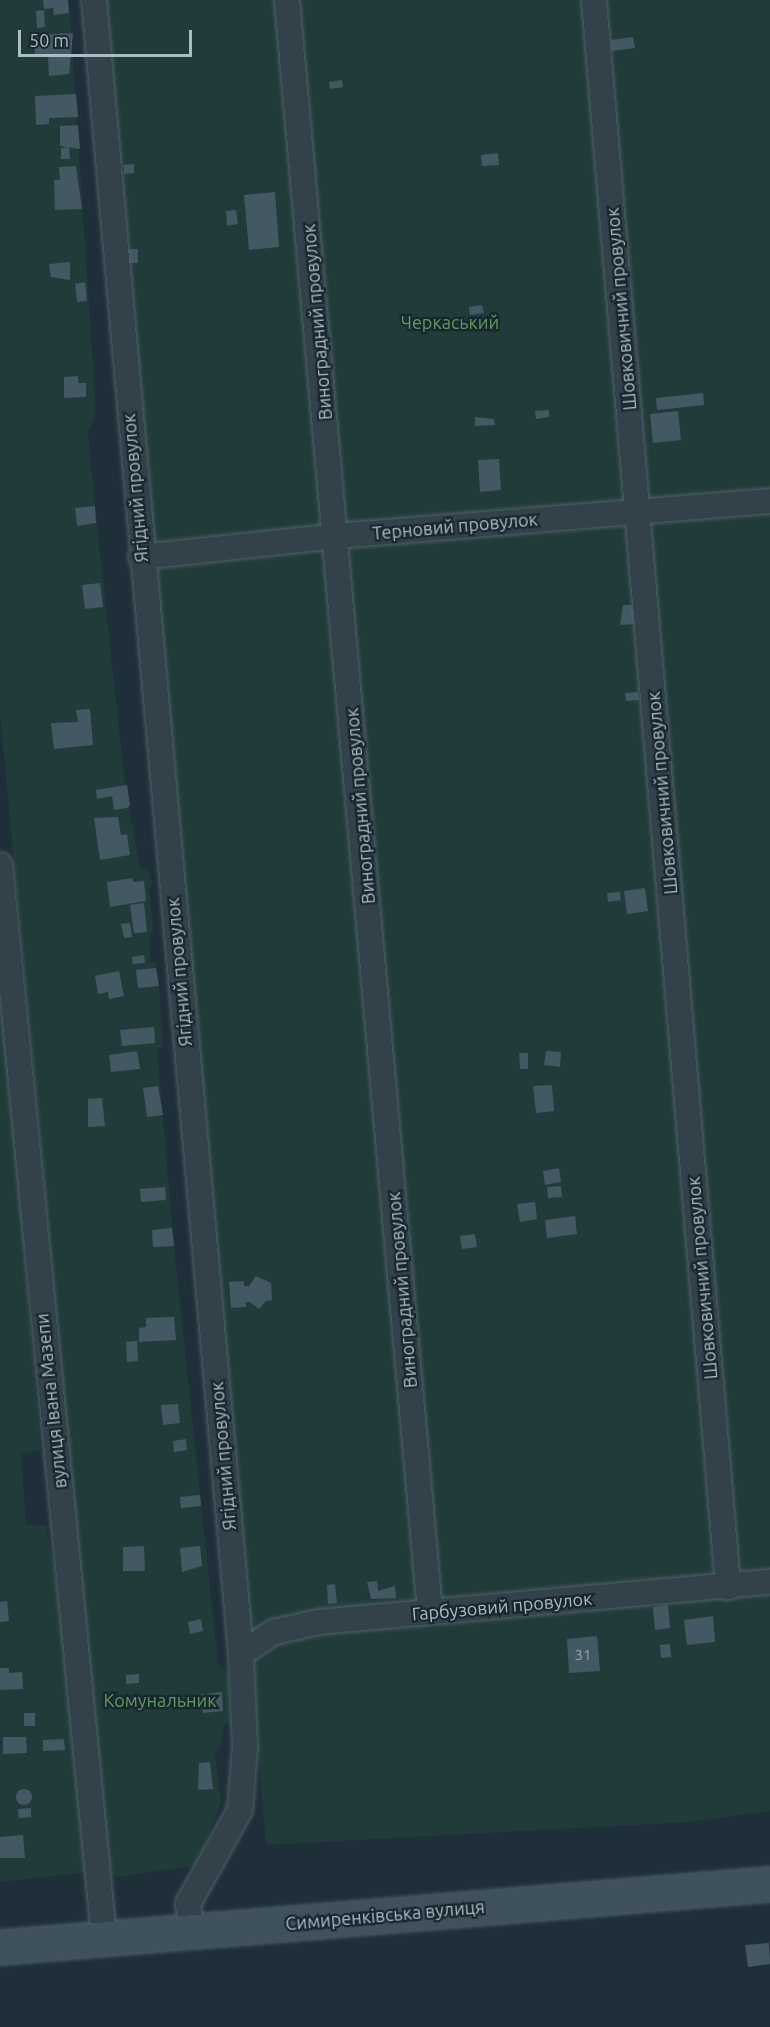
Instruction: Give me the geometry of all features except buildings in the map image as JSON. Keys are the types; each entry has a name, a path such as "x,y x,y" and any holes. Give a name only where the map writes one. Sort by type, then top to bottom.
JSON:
{"main road":[{"name":"Симиренківська вулиця","path":"0,1947 770,1884"}],"street":[{"name":"Ягідний провулок","path":"94,0 141,558 241,1654 245,1747 240,1810 188,1904 192,1931"},
{"name":"Виноградний провулок","path":"287,0 430,1612"},
{"name":"Шовковичний провулок","path":"594,0 728,1587"},
{"name":"Терновий провулок","path":"141,558 336,536 770,501"},
{"name":"вулиця Івана Мазепи","path":"0,865 104,1938"},
{"name":"Гарбузовий провулок","path":"241,1654 274,1632 319,1622 770,1582"}],"green space":[{"name":"Комунальник","path":"0,0 68,0 96,412 88,433 125,784 140,869 148,869 149,878 154,882 149,888 153,930 149,939 150,962 156,962 159,986 163,1047 157,1048 174,1246 218,1664 228,1673 231,1721 225,1724 220,1748 215,1754 221,1802 198,1865 119,1877 109,1873 0,713"},
{"name":"Черкаський","path":"105,0 770,0 770,1811 690,1822 266,1845 124,268"},
{"path":"0,940 40,1450 21,1454 26,1525 46,1525 58,1590 89,1872 0,1882"}]}
